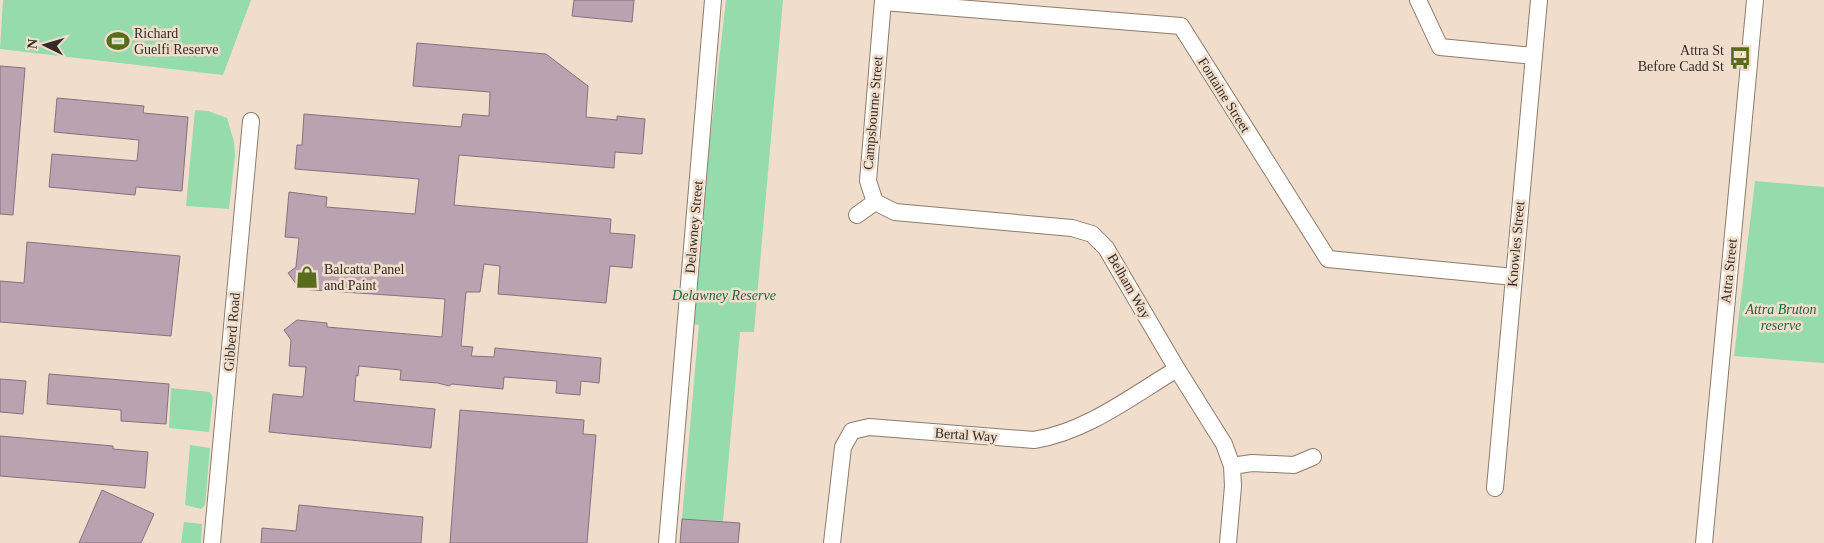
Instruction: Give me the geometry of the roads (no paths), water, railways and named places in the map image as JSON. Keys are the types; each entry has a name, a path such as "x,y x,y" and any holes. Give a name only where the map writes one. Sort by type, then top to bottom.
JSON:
{"street":[{"name":"Delawney Street","path":"667,543 713,0"},
{"path":"1418,0 1440,47 1533,56"},
{"name":"Knowles Street","path":"1495,488 1539,0"},
{"name":"Attra Street","path":"1704,543 1755,0"},
{"name":"Campsbourne Street","path":"875,202 868,180 883,1"},
{"name":"Fontaine Street","path":"883,1 1181,26 1328,259 1514,277"},
{"name":"Gibberd Road","path":"212,543 251,121"},
{"path":"857,215 875,202"},
{"name":"Belham Way","path":"875,202 895,212 1072,228 1092,234 1106,248 1177,369 1224,444 1232,466 1233,486 1228,543"},
{"name":"Bertal Way","path":"832,543 843,447 852,431 869,428 1034,440 1056,437 1076,429 1177,369"},
{"path":"1232,466 1252,462 1294,465 1313,457"}],"place":[{"name":"Richard Guelfi Reserve","path":"118,41"},
{"name":"Attra St Before Cadd St","path":"1740,58"},
{"name":"Balcatta Panel and Paint","path":"307,277"}],"park label":[{"name":"Delawney Reserve","path":"724,295"},
{"name":"Attra Bruton reserve","path":"1781,318"}]}
